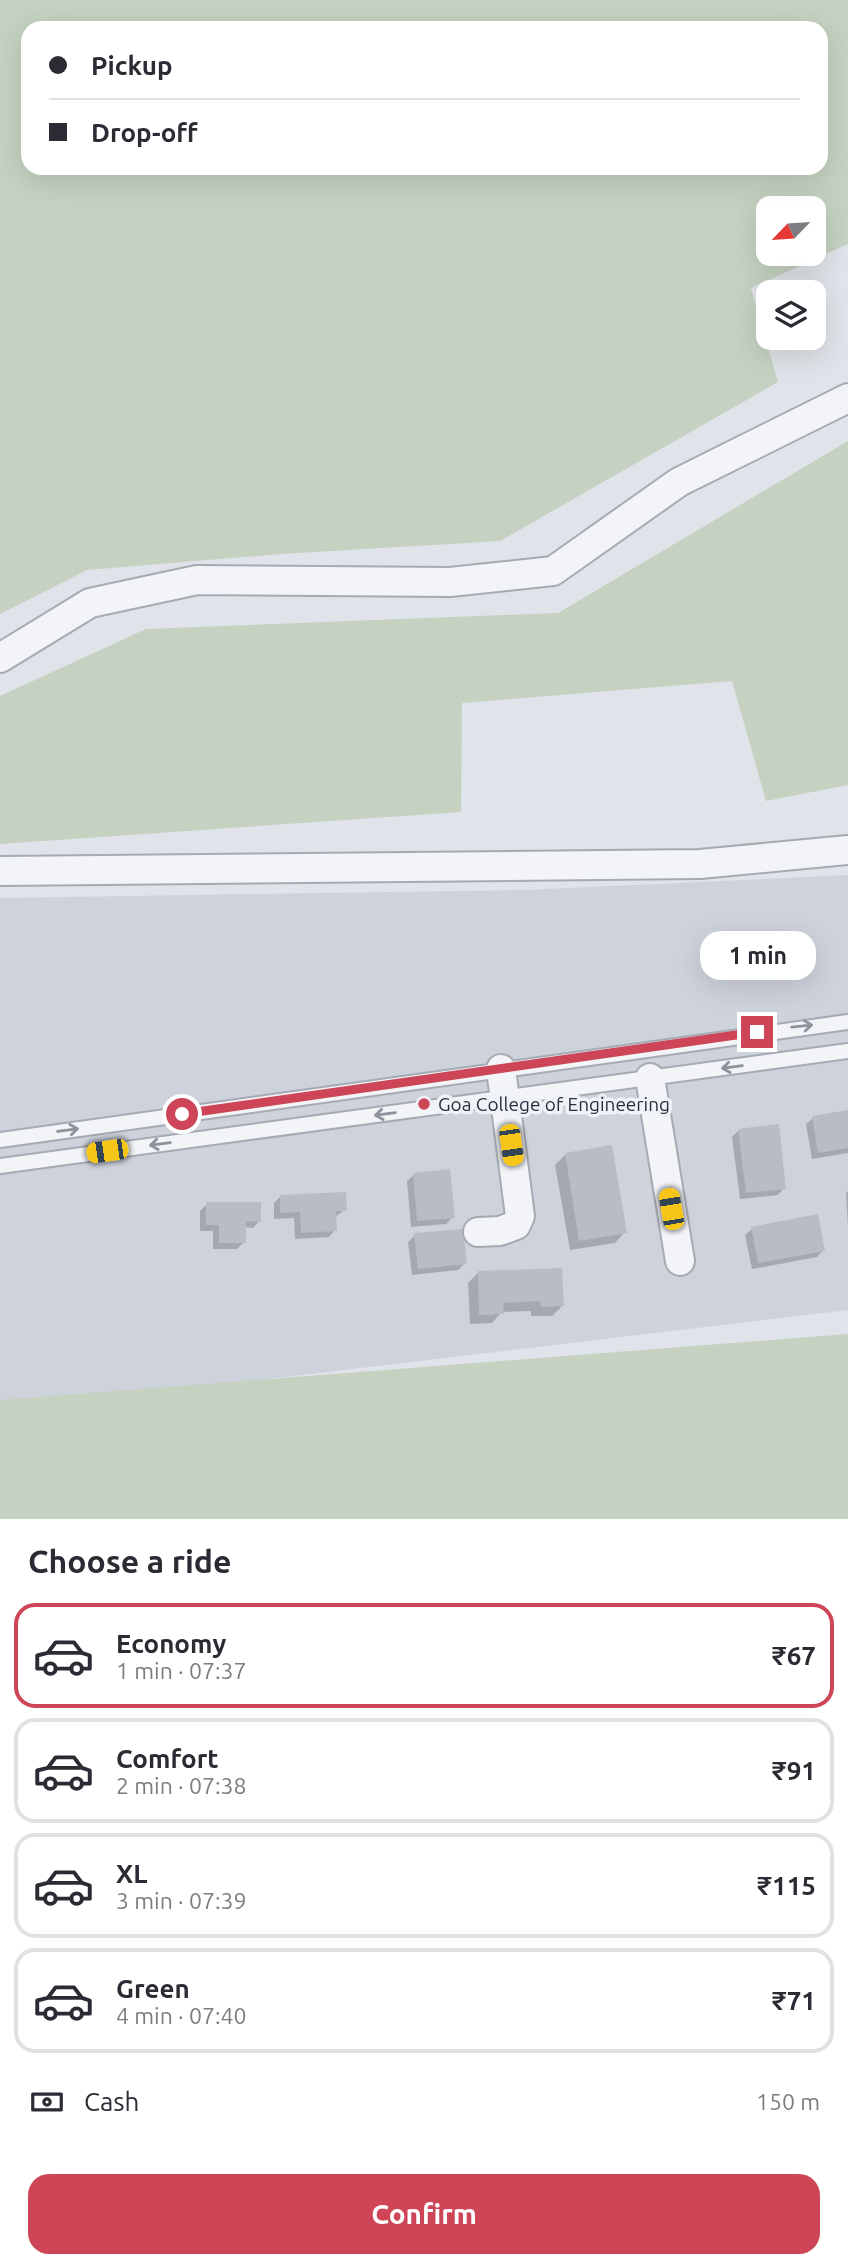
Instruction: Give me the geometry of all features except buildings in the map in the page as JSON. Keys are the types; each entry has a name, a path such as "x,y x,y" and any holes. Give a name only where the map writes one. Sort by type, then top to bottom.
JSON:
{"street":[{"path":"0,658 90,603 197,580 450,582 553,571 679,482 848,398"},
{"path":"0,871 700,863 848,850"},
{"path":"478,1231 500,1231 516,1225 520,1216 501,1069"},
{"path":"650,1078 680,1261"}],"lane":[{"path":"0,1140 848,1022"},
{"path":"0,1166 848,1051"}],"shaded area":[{"name":"Goa College of Engineering","path":"848,875 848,1310 0,1411 0,898 524,890"}],"green space":[{"path":"0,0 848,0 848,244 826,254 826,196 756,196 756,266 800,266 769,280 756,280 756,286 751,288 756,305 756,350 769,350 778,382 500,541 281,554 87,570 0,614"},
{"path":"848,441 848,785 766,801 732,681 462,703 461,812 0,844 0,696 146,629 558,613"},
{"path":"848,1334 848,1519 0,1519 0,1400"}],"place":[{"name":"Goa College of Engineering","path":"424,1104"}],"route":[{"path":"182,1114 757,1032"}]}
